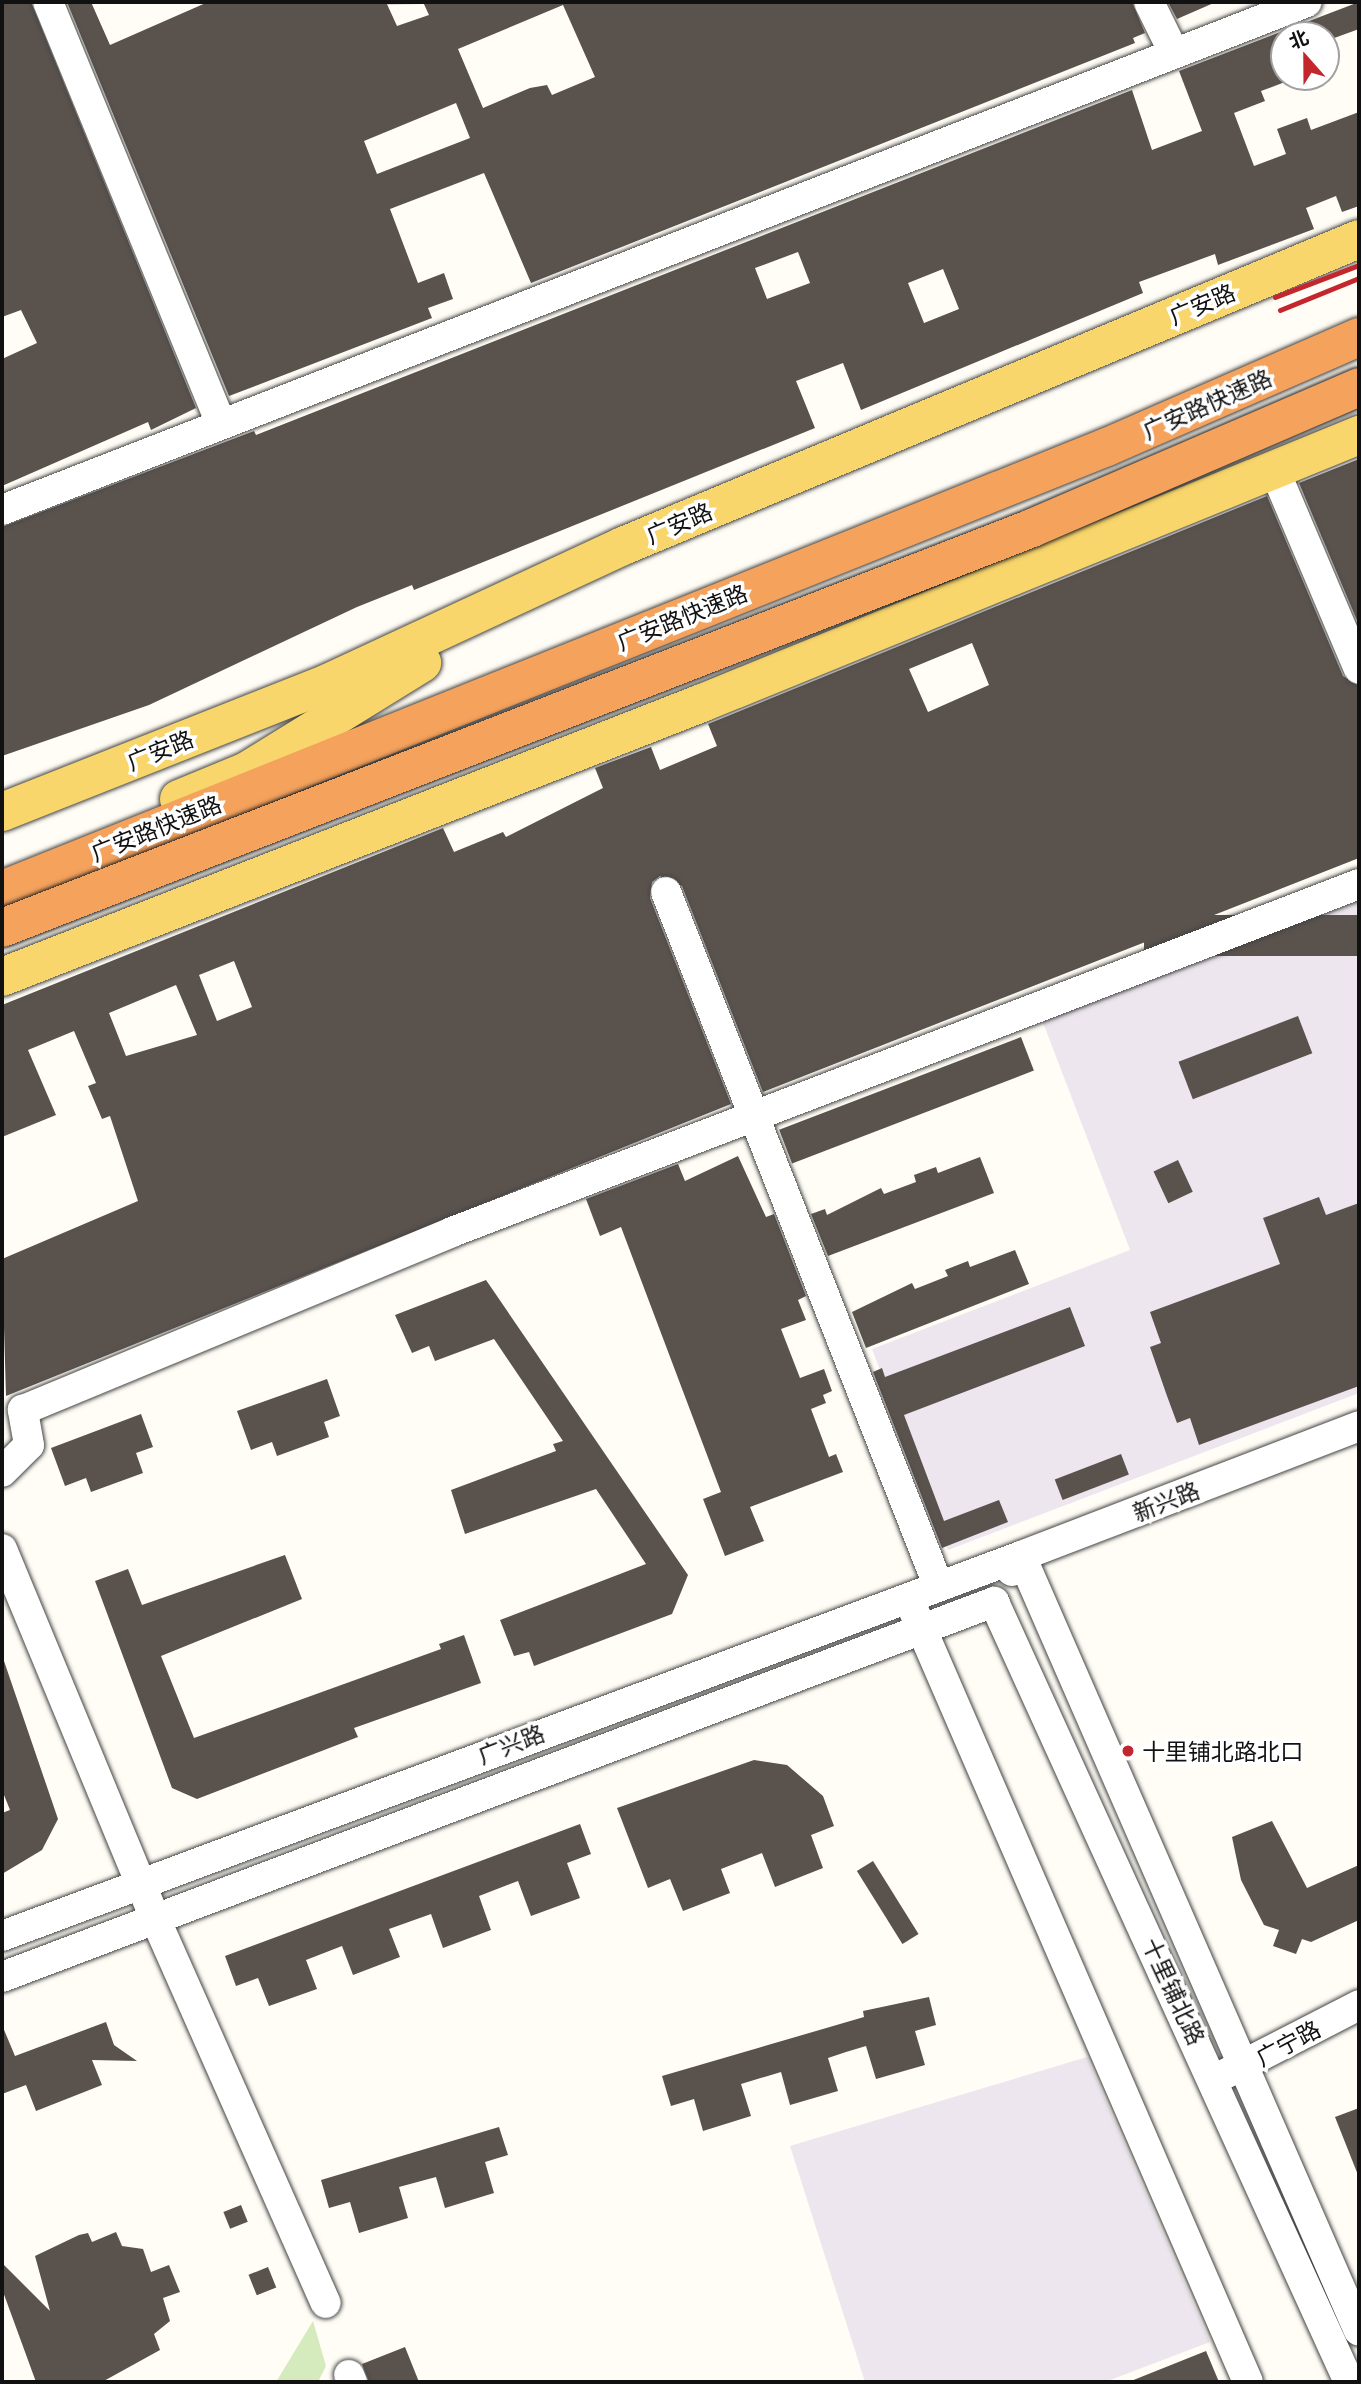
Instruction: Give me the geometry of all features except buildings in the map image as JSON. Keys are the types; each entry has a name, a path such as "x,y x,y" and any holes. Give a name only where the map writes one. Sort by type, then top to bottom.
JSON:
{"highway":[{"name":"广安路快速路","path":"2,890 1107,447 1359,337"},
{"name":"广安路快速路","path":"2,928 1032,528 1359,387"}],"main road":[{"name":"广安路","path":"2,813 330,682 546,587 624,546 1359,239"},
{"path":"2,977 447,803 1359,435"},
{"path":"2,872 247,771 546,587"},
{"path":"2,917 214,831 447,803"}],"street":[{"path":"48,2 221,424"},
{"path":"1149,2 1174,53"},
{"path":"2,510 1307,2"},
{"path":"1274,468 1359,669"},
{"path":"2,1472 29,1446 23,1410 752,1116 1359,884"},
{"path":"666,892 938,1585"},
{"name":"新兴路","path":"1021,1556 1359,1426"},
{"path":"2,1549 144,1881 155,1918 326,2303"},
{"path":"994,1602 1021,1556"},
{"name":"广兴路","path":"2,1936 908,1595 1021,1556"},
{"name":"十里铺北路","path":"1021,1556 1359,2331"},
{"path":"908,1595 919,1626 1248,2382"},
{"name":"广兴路","path":"2,1977 919,1626 994,1602"},
{"name":"十里铺北路","path":"994,1602 1215,2079 1349,2382"},
{"name":"广宁路","path":"1215,2079 1359,2005"}],"shaded area":[{"path":"1359,899 1359,1393 948,1550 872,1349 1130,1250 1042,1020"},
{"path":"1087,2057 1210,2342 1105,2382 865,2382 790,2146"}],"green space":[{"path":"313,2321 326,2366 318,2382 276,2382"}],"railway":[{"path":"1275,297 1359,265"},
{"path":"1280,310 1359,278"}],"place":[{"name":"十里铺北路北口","path":"1128,1751"}]}
